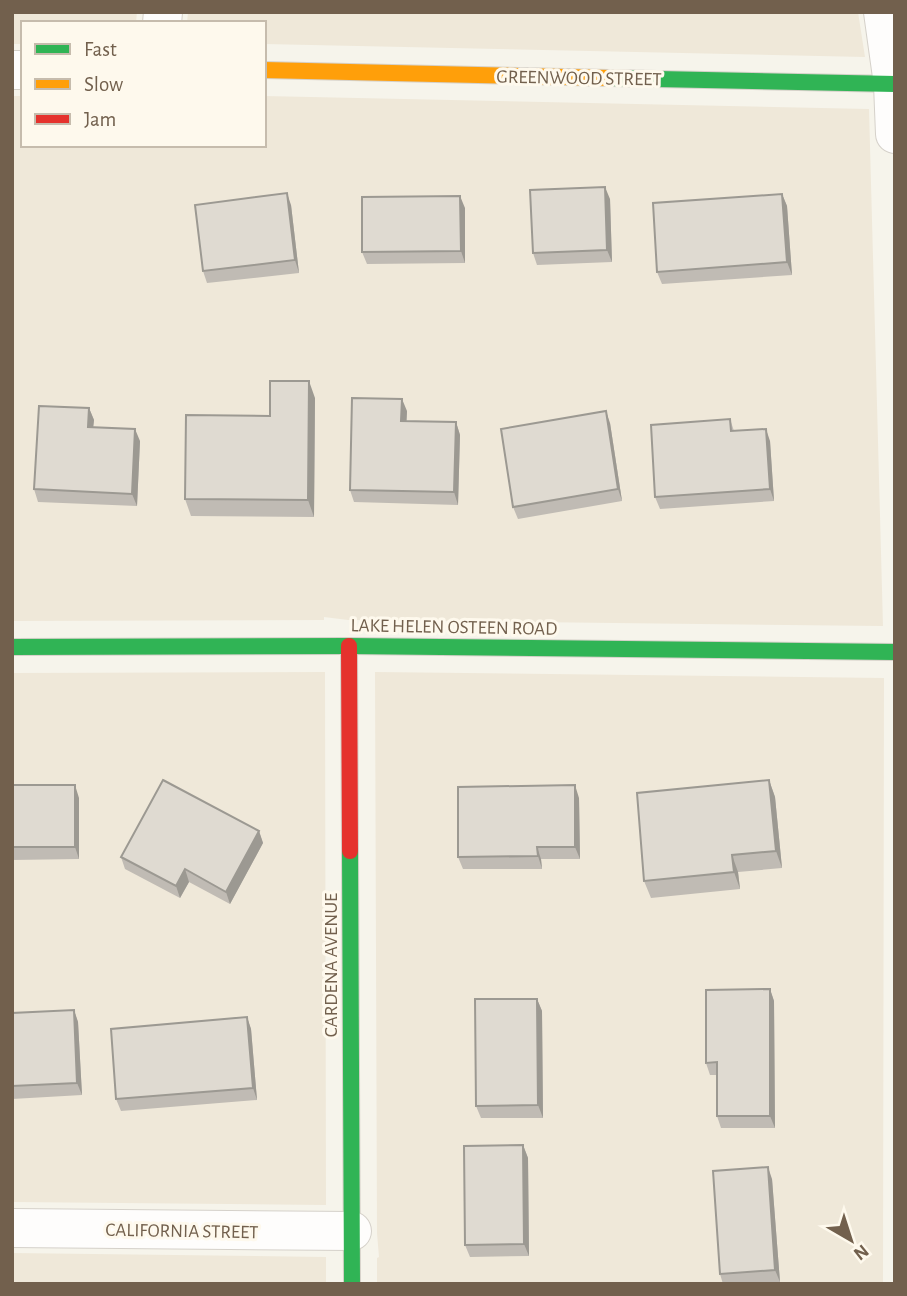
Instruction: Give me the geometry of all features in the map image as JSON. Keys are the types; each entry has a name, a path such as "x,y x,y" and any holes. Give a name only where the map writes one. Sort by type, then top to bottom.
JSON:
{"street":[{"path":"883,12 894,84 895,134"},
{"name":"GREENWOOD STREET","path":"266,70 894,84"},
{"name":"LAKE HELEN OSTEEN ROAD","path":"12,647 349,646 895,652"},
{"name":"CARDENA AVENUE","path":"349,646 352,1284"},
{"name":"CALIFORNIA STREET","path":"12,1228 352,1231"}],"shaded area":[{"path":"12,12 137,12 136,21 21,21 21,44 12,44"},
{"path":"188,12 858,12 865,57 266,44 266,21 187,21"},
{"path":"12,96 21,96 21,147 266,147 266,96 869,109 883,626 348,620 324,617 324,620 12,621"},
{"path":"325,672 326,1205 12,1202 12,673"},
{"path":"375,672 884,678 883,1284 377,1284"},
{"path":"12,1253 326,1257 326,1284 12,1284"}],"building":[{"path":"605,187 607,250 533,253 530,190"},
{"path":"287,193 295,260 203,271 195,205"},
{"path":"782,194 787,262 657,272 653,203"},
{"path":"460,196 461,251 362,252 362,197"},
{"path":"270,381 309,381 308,500 185,499 186,415 270,416"},
{"path":"352,398 402,399 401,421 456,422 454,492 350,490"},
{"path":"39,406 89,408 88,427 135,429 132,494 34,489"},
{"path":"606,411 618,489 513,507 501,429"},
{"path":"730,419 731,431 766,429 770,489 655,497 651,425"},
{"path":"163,780 259,831 226,892 185,869 176,886 121,857"},
{"path":"769,780 776,851 732,855 734,872 644,881 637,793"},
{"path":"12,785 75,785 75,847 12,847"},
{"path":"575,785 575,847 537,847 538,856 458,857 458,787"},
{"path":"770,989 770,1116 717,1116 717,1062 706,1063 706,990"},
{"path":"475,999 537,999 538,1105 476,1106"},
{"path":"74,1010 77,1083 12,1086 12,1013"},
{"path":"247,1017 253,1088 116,1099 111,1029"},
{"path":"523,1145 524,1244 465,1245 464,1146"},
{"path":"768,1167 775,1270 720,1274 713,1171"}],"traffic: fast":[{"path":"610,78 895,84"},
{"path":"12,647 349,646 895,652"},
{"path":"350,851 352,1284"}],"traffic: slow":[{"path":"266,70 610,78"}],"traffic: jam":[{"path":"349,646 350,851"}]}
